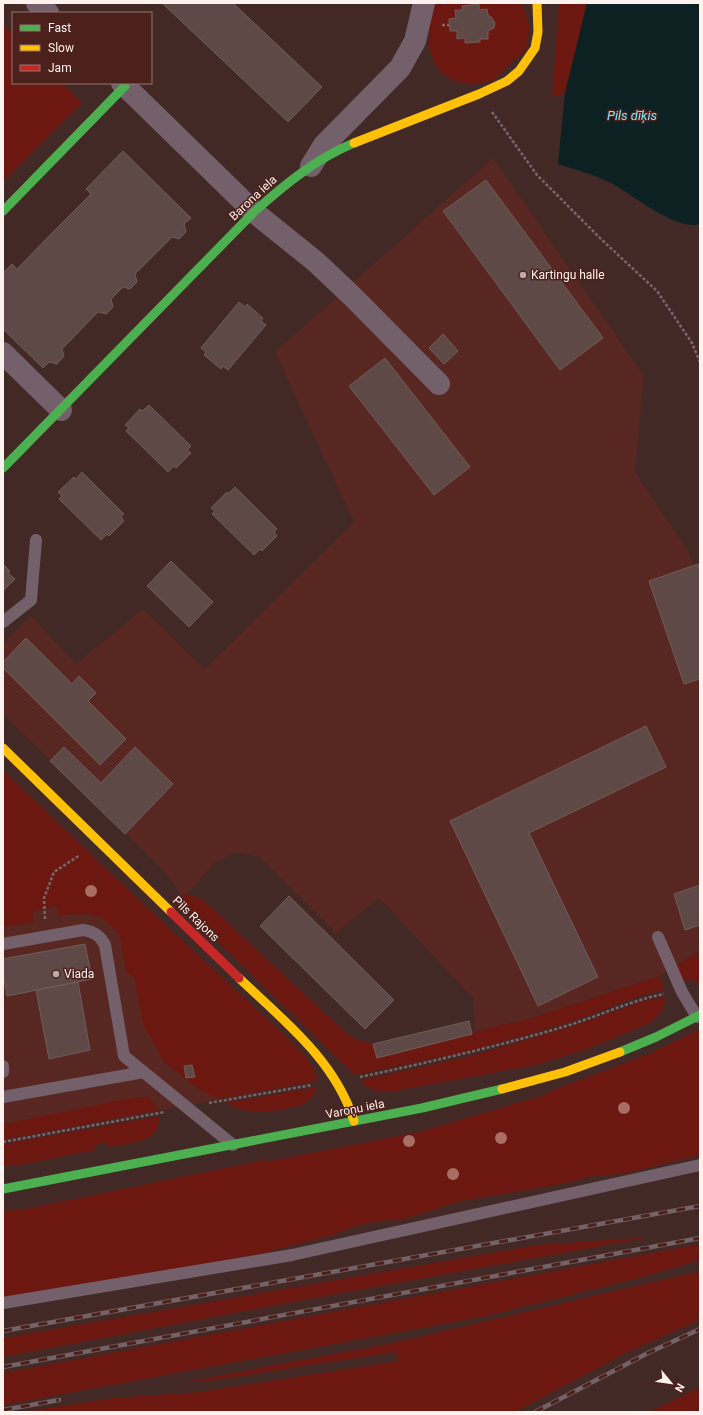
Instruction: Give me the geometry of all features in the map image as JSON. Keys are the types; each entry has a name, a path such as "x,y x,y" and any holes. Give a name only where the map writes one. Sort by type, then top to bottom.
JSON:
{"main road":[{"name":"Barona iela","path":"3,468 254,212 282,187 336,150 479,94 507,81 519,71 535,48 538,32 537,3"},
{"path":"3,211 123,84"},
{"name":"Pils Rajons","path":"3,748 312,1047 328,1066 341,1087 354,1121"},
{"name":"Varoņu iela","path":"3,1189 424,1107 568,1071 604,1059 646,1042 698,1016"}],"street":[{"path":"311,166 324,145 400,68 415,41 424,3"},
{"path":"123,84 254,212 316,262 353,296 439,384"},
{"path":"3,353 61,410"}],"lane":[{"path":"3,622 31,600 36,540"},
{"path":"3,944 83,930 90,930 101,938 105,945 124,1056 233,1145"},
{"path":"658,937 682,992 698,1016"},
{"path":"3,1066 3,1072"},
{"path":"3,1097 144,1072"},
{"path":"3,1304 292,1255 700,1165"}],"path":[{"path":"479,94 537,175 602,240 657,291 692,344 700,362"},
{"path":"48,936 46,929 44,898 54,872 100,842"}],"shaded area":[{"path":"433,3 522,3 530,28 526,49 494,80 472,85 458,82 444,75 435,65 428,44"},
{"path":"559,3 587,3 565,93 552,97"},
{"path":"3,24 12,33 12,84 63,84 82,103 6,179 3,176"},
{"path":"493,158 644,376 635,472 687,549 700,583 700,951 659,976 523,1021 501,1025 475,1033 473,998 379,898 336,933 260,857 236,852 213,864 184,899 164,871 3,714 3,644 31,616 76,664 143,609 205,669 354,522 275,352"},
{"path":"3,770 134,895 289,1039 312,1065 316,1073 317,1081 218,1099 200,1090 165,1063 143,1024 134,977 126,972 119,935 106,921 100,917 87,914 59,916 56,906 33,911 34,922 3,927"},
{"path":"89,862 307,1083 3,1140 3,895"},
{"path":"184,893 200,898 211,907 347,1034 358,1040 373,1044 378,1058 501,1025 523,1021 659,976 665,990 643,995 571,1022 469,1051 355,1075 188,913 183,900"},
{"path":"700,951 700,984 688,979 681,984 673,968"},
{"path":"666,997 663,1010 650,1023 590,1048 536,1065 395,1091 371,1089 361,1080 471,1056 573,1026 647,1000"},
{"path":"700,1029 700,1155 627,1173 588,1177 567,1183 461,1201 401,1220 377,1221 353,1227 334,1235 281,1248 246,1259 100,1283 92,1281 78,1287 3,1300 3,1211 25,1209 264,1160 270,1161 419,1132 541,1096 651,1053"},
{"path":"317,1087 314,1095 307,1102 281,1110 255,1112 243,1110 225,1103"},
{"path":"136,1097 149,1098 159,1110 3,1140 3,1124"},
{"path":"160,1116 159,1125 155,1132 149,1137 134,1143 108,1147 107,1143 95,1145 95,1150 15,1166 3,1166 3,1144"},
{"path":"651,1237 325,1296 3,1357 3,1338 537,1245"},
{"path":"700,1244 700,1260 643,1277 487,1316 3,1405 3,1373"},
{"path":"700,1271 700,1320 630,1351 515,1412 21,1412 113,1398 199,1392 398,1361 395,1352 209,1381 180,1383 393,1343"},
{"path":"700,1387 700,1412 649,1412"}],"water":[{"name":"Pils dīķis","path":"587,3 700,3 700,224 690,225 667,218 613,184 593,175 558,164 565,93"}],"building":[{"path":"162,3 233,3 322,87 288,122"},
{"path":"479,4 479,10 487,9 488,15 495,23 494,28 488,31 488,39 480,39 480,42 465,43 465,38 457,39 457,31 450,31 449,19 456,18 455,10 463,10 462,6"},
{"path":"123,151 191,218 184,224 186,232 179,239 172,237 135,274 137,282 130,289 123,287 111,299 113,307 106,314 98,312 62,349 64,356 57,364 49,362 43,368 3,329 3,273 12,264 17,269 91,194 86,189"},
{"name":"Kartingu halle","path":"486,180 603,338 560,370 443,211"},
{"path":"239,302 245,307 247,304 263,318 261,321 266,325 228,370 223,366 221,369 204,355 206,352 201,348"},
{"path":"443,334 458,351 444,364 429,348"},
{"path":"385,358 470,467 434,495 349,386"},
{"path":"149,405 191,446 187,450 191,453 176,468 174,466 168,472 126,431 129,428 125,425 140,409 142,411"},
{"path":"82,472 124,514 121,517 124,521 109,536 107,534 101,540 59,499 62,496 58,492 74,477 76,479"},
{"path":"235,487 277,529 274,532 277,536 262,551 260,549 254,555 212,514 215,511 211,508 227,492 228,494"},
{"path":"171,561 213,602 189,627 147,586"},
{"path":"3,564 10,571 8,573 15,579 3,591"},
{"path":"698,564 700,571 700,679 684,684 649,581"},
{"path":"26,638 72,684 79,676 96,693 88,701 126,739 100,765 3,668 3,662"},
{"path":"646,726 666,767 529,833 598,977 538,1006 450,821"},
{"path":"64,747 101,783 135,747 173,784 125,834 50,761"},
{"path":"700,885 700,925 685,930 674,894"},
{"path":"289,896 394,1000 365,1029 260,926"},
{"path":"85,944 92,979 7,996 3,973 3,959"},
{"path":"78,982 90,1050 49,1059 36,990"},
{"path":"469,1021 472,1034 377,1058 373,1044"},
{"path":"192,1065 195,1077 186,1078 184,1066"}],"railway":[{"path":"3,1331 700,1206"},
{"path":"3,1367 700,1238"},
{"path":"535,1412 648,1353 700,1329"},
{"path":"3,1410 59,1400"}],"traffic: fast":[{"path":"3,211 125,86"},
{"path":"3,468 254,212 277,192 314,164 354,143"},
{"path":"620,1052 656,1037 700,1015"},
{"path":"3,1189 422,1108 502,1089"}],"traffic: slow":[{"path":"354,143 479,94 507,81 519,71 535,48 538,32 537,3"},
{"path":"3,748 171,912"},
{"path":"239,978 290,1026 321,1060 345,1099 354,1121"},
{"path":"502,1089 565,1072 620,1052"}],"traffic: jam":[{"path":"171,912 239,978"}],"place":[{"name":"Kartingu halle","path":"523,275"},
{"name":"Viada","path":"56,974"}]}
